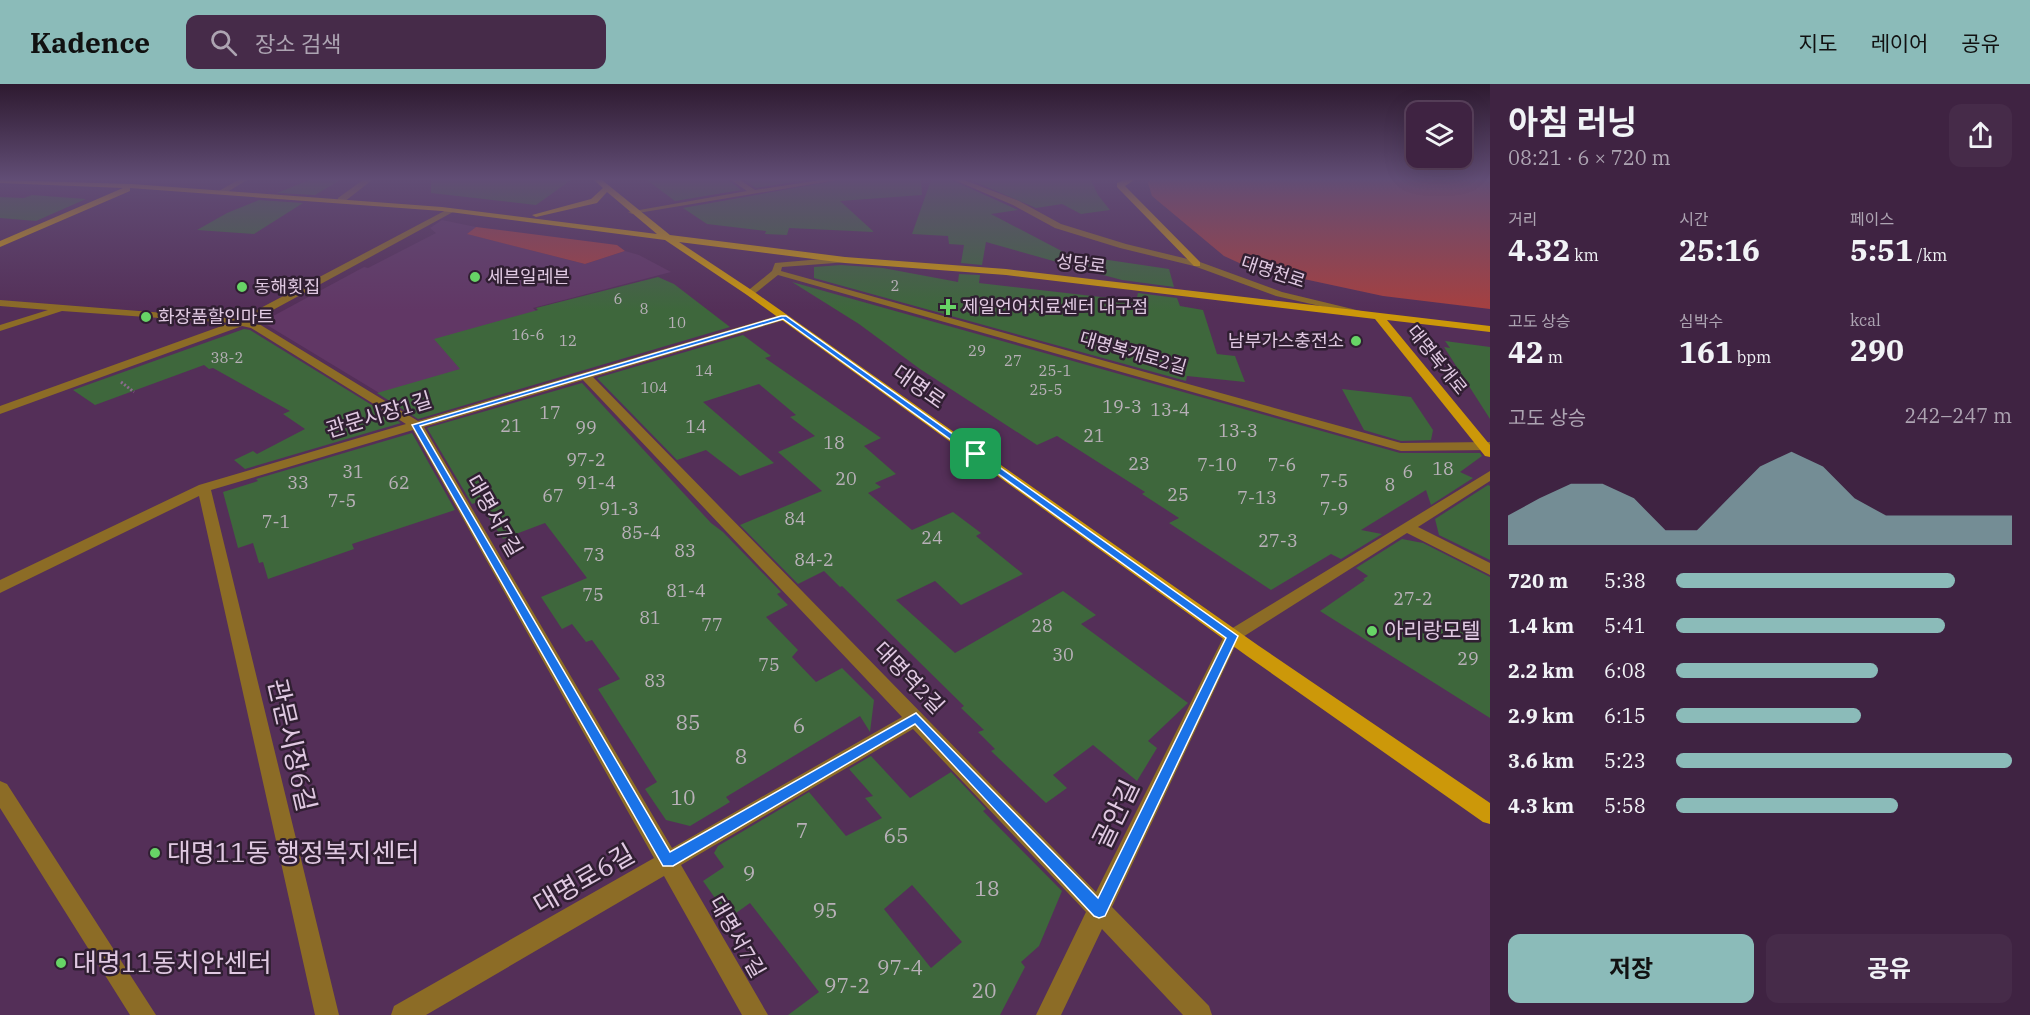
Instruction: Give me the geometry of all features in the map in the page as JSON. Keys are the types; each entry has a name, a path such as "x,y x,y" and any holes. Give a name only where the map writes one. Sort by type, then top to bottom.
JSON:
{"main road":[{"path":"0,244 47,223"},
{"name":"성당로","path":"561,223 845,260 1006,272 1490,329"},
{"name":"대명로","path":"648,223 784,317 1232,636 1490,815"},
{"path":"1157,223 1197,264"},
{"name":"대명복개로","path":"1379,316 1488,448"}],"street":[{"path":"0,410 241,323 425,223"},
{"name":"대명천로","path":"1053,223 1123,246 1197,264 1280,294 1379,316"},
{"path":"750,293 776,272 778,265 845,260"},
{"name":"대명복개로2길","path":"776,272 1401,447 1488,448"},
{"name":"대명서7길","path":"0,303 255,326 416,425 756,1015"},
{"path":"0,328 65,308"},
{"name":"관문시장1길","path":"0,588 204,488 584,374 784,317"},
{"name":"대명역2길","path":"584,374 1200,1015"},
{"path":"1232,636 1490,475"},
{"name":"관문시장6길","path":"204,488 327,1015"},
{"path":"1407,526 1490,570"},
{"name":"골안길","path":"1048,1015 1232,636"},
{"name":"대명로6길","path":"403,1015 916,718"},
{"path":"0,790 144,1015"}],"shaded area":[{"path":"437,223 459,223 476,227 468,234 585,264 625,251 639,255 671,272 533,308 591,365 419,417 262,322 364,267 368,268 436,233 430,228"},
{"path":"1185,223 1490,223 1490,309 1383,296 1248,267 1224,256"},
{"path":"476,227 617,245 625,251 585,264 467,234"}],"building":[{"path":"209,223 271,223 254,234 197,230"},
{"path":"865,223 874,232 789,228 787,235 765,234 766,231 707,224"},
{"path":"916,223 1009,223 1075,258 1071,266 986,242 982,265 961,263 964,245 949,244 948,236 912,234"},
{"path":"1075,255 1169,269 1174,287 1122,280 1073,267"},
{"path":"841,265 883,268 958,282 959,274 980,275 979,283 1136,301 1138,293 1177,298 1180,306 1203,310 1217,354 1235,356 1245,382 1187,376 1186,381 814,278 814,267"},
{"path":"658,277 674,284 730,327 418,419 377,393 460,369 434,339 538,310 536,308"},
{"path":"792,282 1400,453 1480,453 1482,456 1460,472 1473,478 1431,505 1426,490 1361,530 1382,534 1341,559 1331,554 1271,590 1169,523 1179,518 1142,494 1145,492 1057,436 1037,445 920,369 859,324"},
{"path":"244,329 250,330 401,423 245,469 234,460 253,451 257,454 305,429 283,414 290,411 213,368 209,369 204,365 95,405 73,390"},
{"path":"743,335 771,356 765,358 881,438 864,446 896,474 875,483 881,487 868,493 912,530 953,512 981,533 976,536 1023,574 961,605 935,581 896,600 955,653 1063,591 1096,615 1081,624 1188,703 1148,741 1157,748 1137,781 1093,745 1053,775 1067,788 1046,803 991,751 995,749 978,732 984,730 961,708 964,706 842,586 840,587 824,571 798,584 740,525 822,491 778,452 815,436 790,417 796,415 759,384 703,402 774,463 740,476 706,450 677,460 597,378"},
{"path":"1445,341 1490,347 1490,419 1444,347 1450,348"},
{"path":"582,383 711,523 723,532 781,592 777,594 788,605 766,617 798,650 792,657 816,682 842,668 874,700 870,732 860,716 726,797 730,802 690,826 666,820 645,789 657,782 598,689 620,679 592,640 586,642 572,624 562,629 541,597 587,578 545,523 503,539 478,502 472,504 427,428"},
{"path":"1342,389 1411,397 1433,430 1431,440 1401,441 1364,430"},
{"path":"412,433 455,510 352,544 354,549 268,579 263,562 259,563 253,543 238,548 223,492 258,481 256,479"},
{"path":"1488,485 1490,486 1490,560 1439,535 1435,519"},
{"path":"1402,539 1423,543 1490,577 1490,718 1320,611 1365,580 1363,579 1368,576 1356,568"},
{"path":"871,756 910,798 951,772 986,809 983,811 1062,891 1039,946 1021,962 1025,967 1000,1015 788,1015 819,992 750,903 729,918 703,881 724,867 714,853 718,846 809,792 846,836 882,818 865,798 873,796 849,769","holes":["912,885 962,942 931,968 884,909"]}],"place":[{"name":"세븐일레븐","path":"475,277"},
{"name":"동해횟집","path":"242,287"},
{"name":"제일언어치료센터 대구점","path":"948,307"},
{"name":"화장품할인마트","path":"146,317"},
{"name":"남부가스충전소","path":"1356,341"},
{"name":"아리랑모텔","path":"1372,631"},
{"name":"대명11동 행정복지센터","path":"155,853"},
{"name":"대명11동치안센터","path":"61,963"}],"route":[{"path":"784,317 976,454 1232,636 1099,910 916,718 668,861 416,425 784,317"}]}
